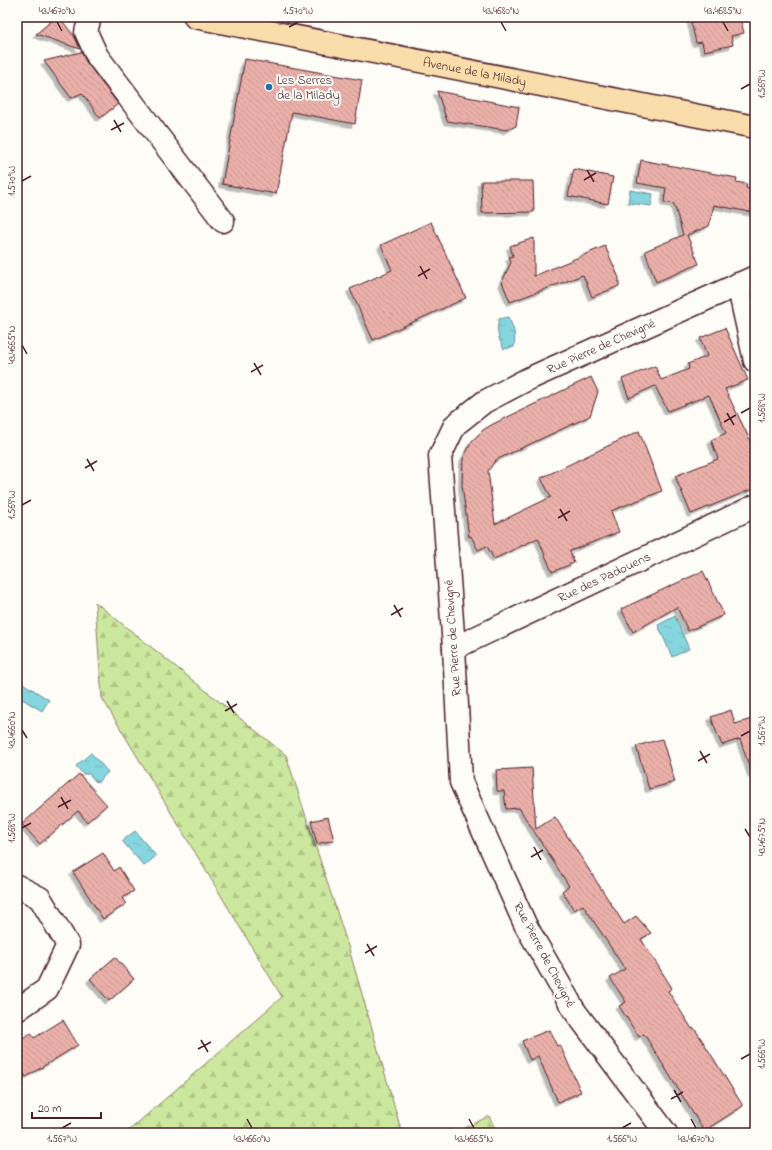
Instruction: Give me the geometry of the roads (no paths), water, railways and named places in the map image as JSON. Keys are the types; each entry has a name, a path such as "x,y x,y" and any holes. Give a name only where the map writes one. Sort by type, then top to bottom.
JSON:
{"main road":[{"name":"Avenue de la Milady","path":"195,17 755,127"}],"street":[{"path":"90,17 86,32 97,56 224,221"},
{"path":"747,281 755,361"},
{"name":"Rue Pierre de Chevigné","path":"666,1133 574,1010 525,924 461,782 454,648 440,456 455,425 484,402 526,380 747,281"},
{"name":"Rue des Padouens","path":"454,648 755,506"},
{"path":"17,886 40,898 68,945 47,989 17,1010"}],"water":[{"path":"630,190 653,194 651,206 628,203"},
{"path":"508,317 514,332 515,343 514,347 504,349 498,334 498,323 499,319"},
{"path":"675,616 689,649 672,657 658,625"},
{"path":"21,682 49,700 42,711 17,696 17,689"},
{"path":"91,753 108,772 97,783 89,774 83,774 76,766"},
{"path":"135,831 156,856 144,866 122,841"}],"place":[{"name":"Les Serres de la Milady","path":"269,87"}]}
